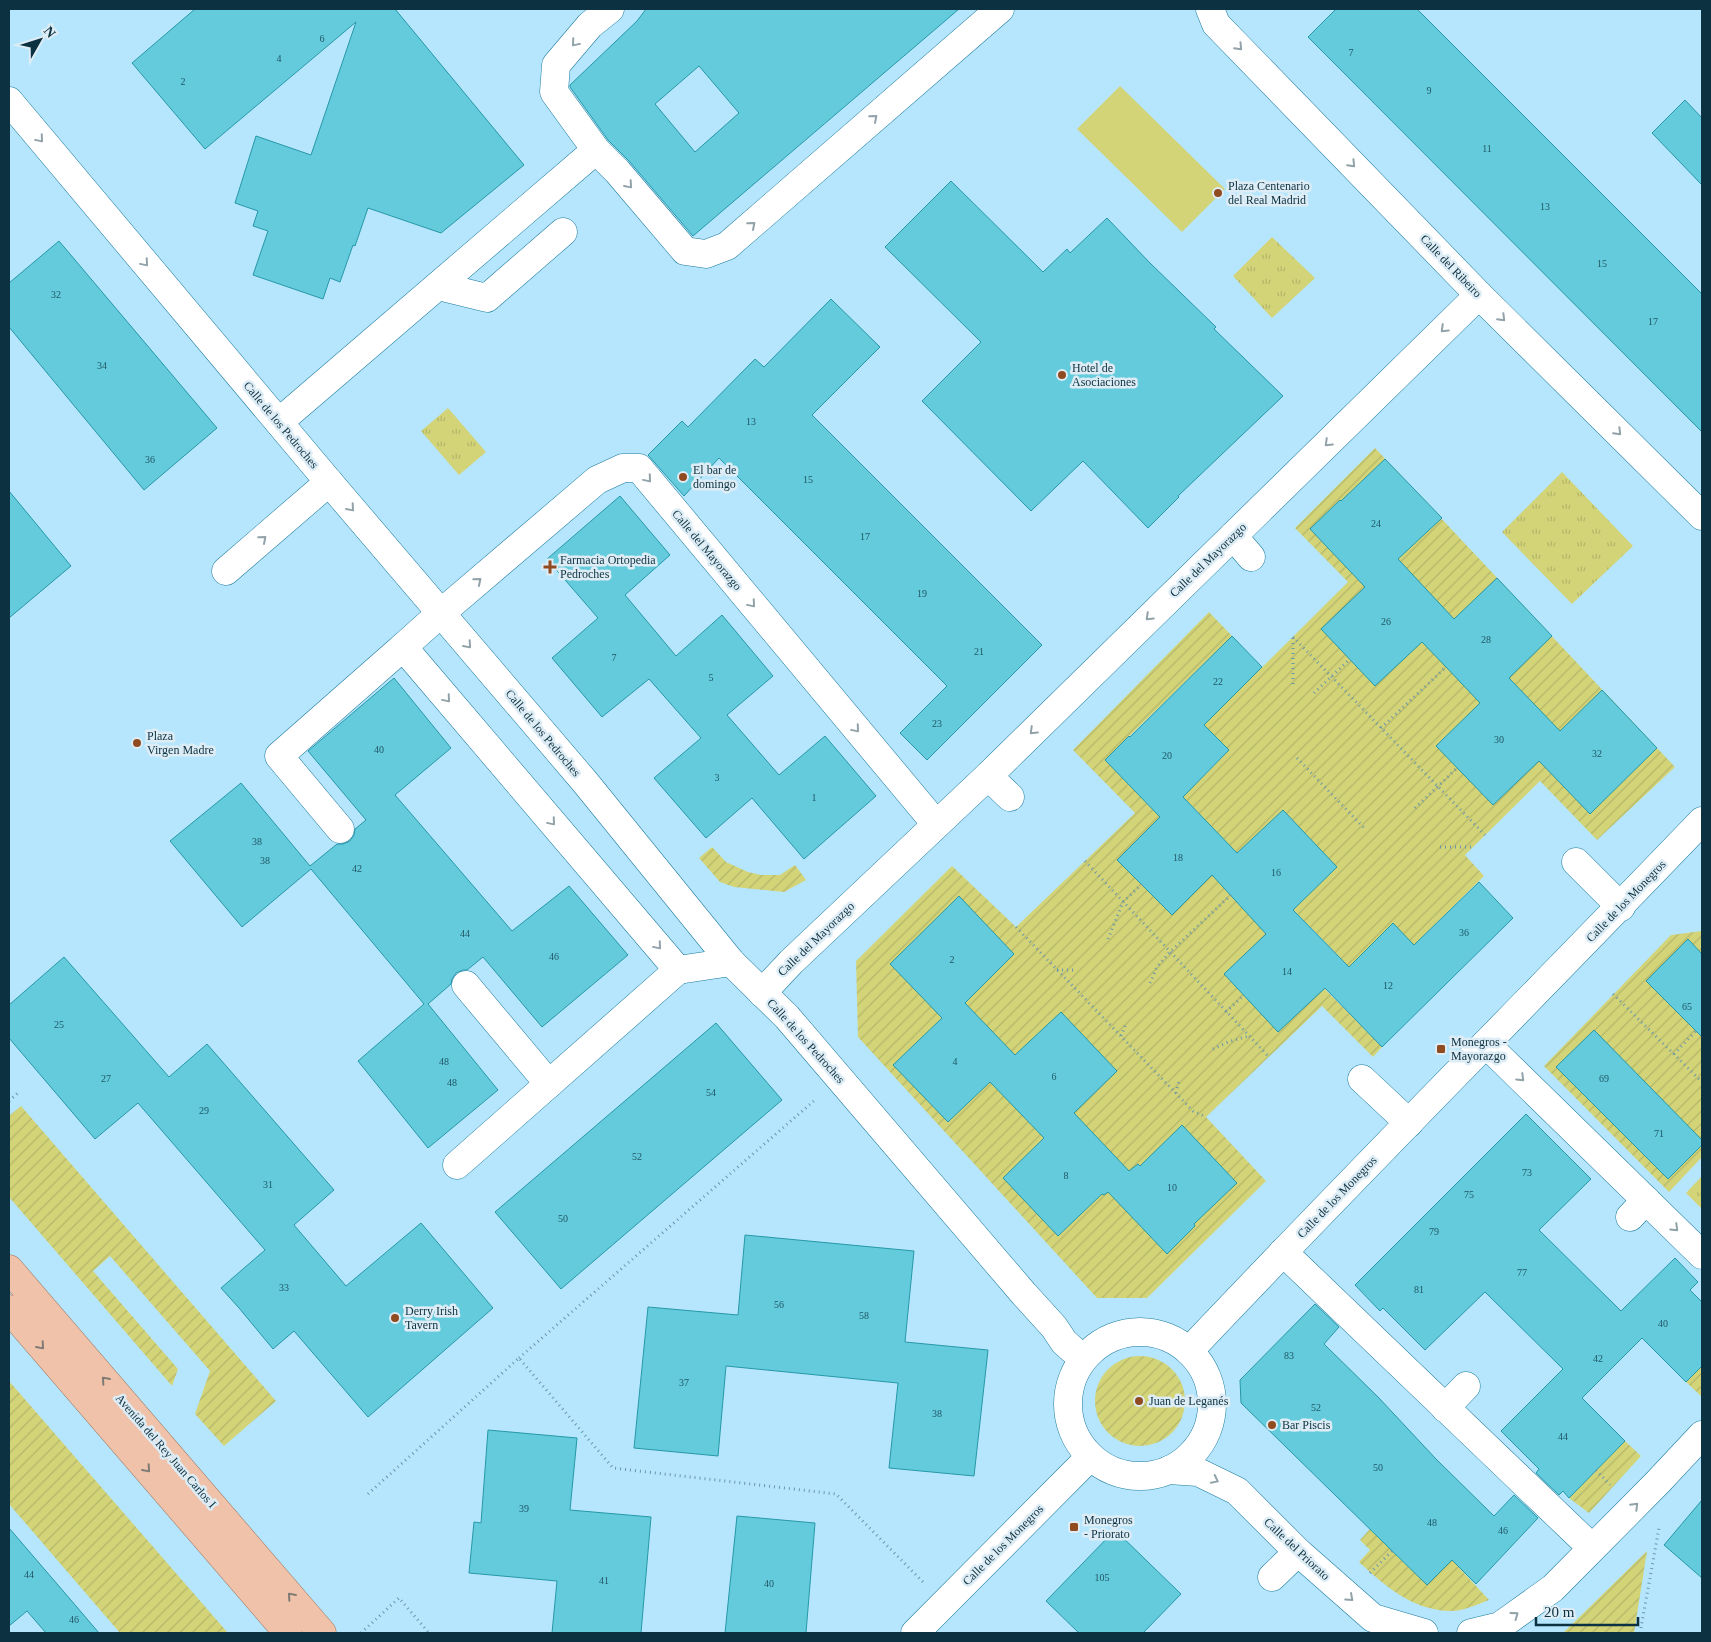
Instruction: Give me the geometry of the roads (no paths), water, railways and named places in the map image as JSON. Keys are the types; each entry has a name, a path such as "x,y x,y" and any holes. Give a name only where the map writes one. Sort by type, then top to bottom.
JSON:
{"main road":[{"name":"Avenida del Rey Juan Carlos I","path":"9,1269 322,1633"},
{"path":"9,1309 288,1633"}],"street":[{"path":"610,9 590,26 556,65 554,92 596,150 617,171 685,251 706,254 727,246 1000,9"},
{"name":"Calle del Ribeiro","path":"1210,9 1216,24 1479,295 1702,516"},
{"name":"Calle de los Pedroches","path":"9,101 278,422 585,782 731,962 787,1017 1054,1327 1064,1342 1083,1359"},
{"path":"278,422 596,150"},
{"path":"438,286 487,298 563,232"},
{"name":"Calle del Mayorazgo","path":"762,993 791,962 988,776 1479,295"},
{"name":"Calle del Mayorazgo","path":"340,829 279,756 441,613 597,480 622,461 638,468 936,824"},
{"path":"226,571 329,482"},
{"path":"1233,536 1251,556"},
{"path":"403,647 678,970"},
{"path":"988,776 1010,797"},
{"name":"Calle de los Monegros","path":"1189,1351 1283,1252 1620,907 1699,832"},
{"path":"1576,862 1620,907"},
{"path":"457,1165 678,970 731,962"},
{"path":"466,985 549,1084"},
{"path":"1486,1044 1638,1209 1702,1255"},
{"path":"1362,1079 1409,1123"},
{"path":"1283,1252 1592,1548"},
{"path":"1126,1333 1160,1334 1175,1341 1189,1351 1208,1377 1213,1409 1204,1439 1184,1463 1160,1474 1136,1477 1111,1471 1090,1456 1074,1435 1068,1409 1070,1383 1083,1359 1095,1347 1110,1338 1126,1333"},
{"path":"1445,1408 1466,1386"},
{"path":"1471,1633 1500,1626 1553,1588 1658,1482 1702,1434"},
{"name":"Calle de los Monegros","path":"915,1633 1090,1456"},
{"name":"Calle del Priorato","path":"1169,1470 1198,1472 1237,1491 1298,1552 1373,1618 1424,1633"},
{"path":"1272,1577 1298,1552"}],"place":[{"name":"Plaza Centenario del Real Madrid","path":"1218,193"},
{"name":"Hotel de Asociaciones","path":"1062,375"},
{"name":"El bar de domingo","path":"683,477"},
{"name":"Farmacia Ortopedia Pedroches","path":"550,567"},
{"name":"Plaza Virgen Madre","path":"137,743"},
{"name":"Monegros - Mayorazgo","path":"1441,1049"},
{"name":"Derry Irish Tavern","path":"395,1318"},
{"name":"Juan de Leganés","path":"1139,1401"},
{"name":"Bar Piscis","path":"1272,1425"},
{"name":"Monegros - Priorato","path":"1074,1527"}]}
